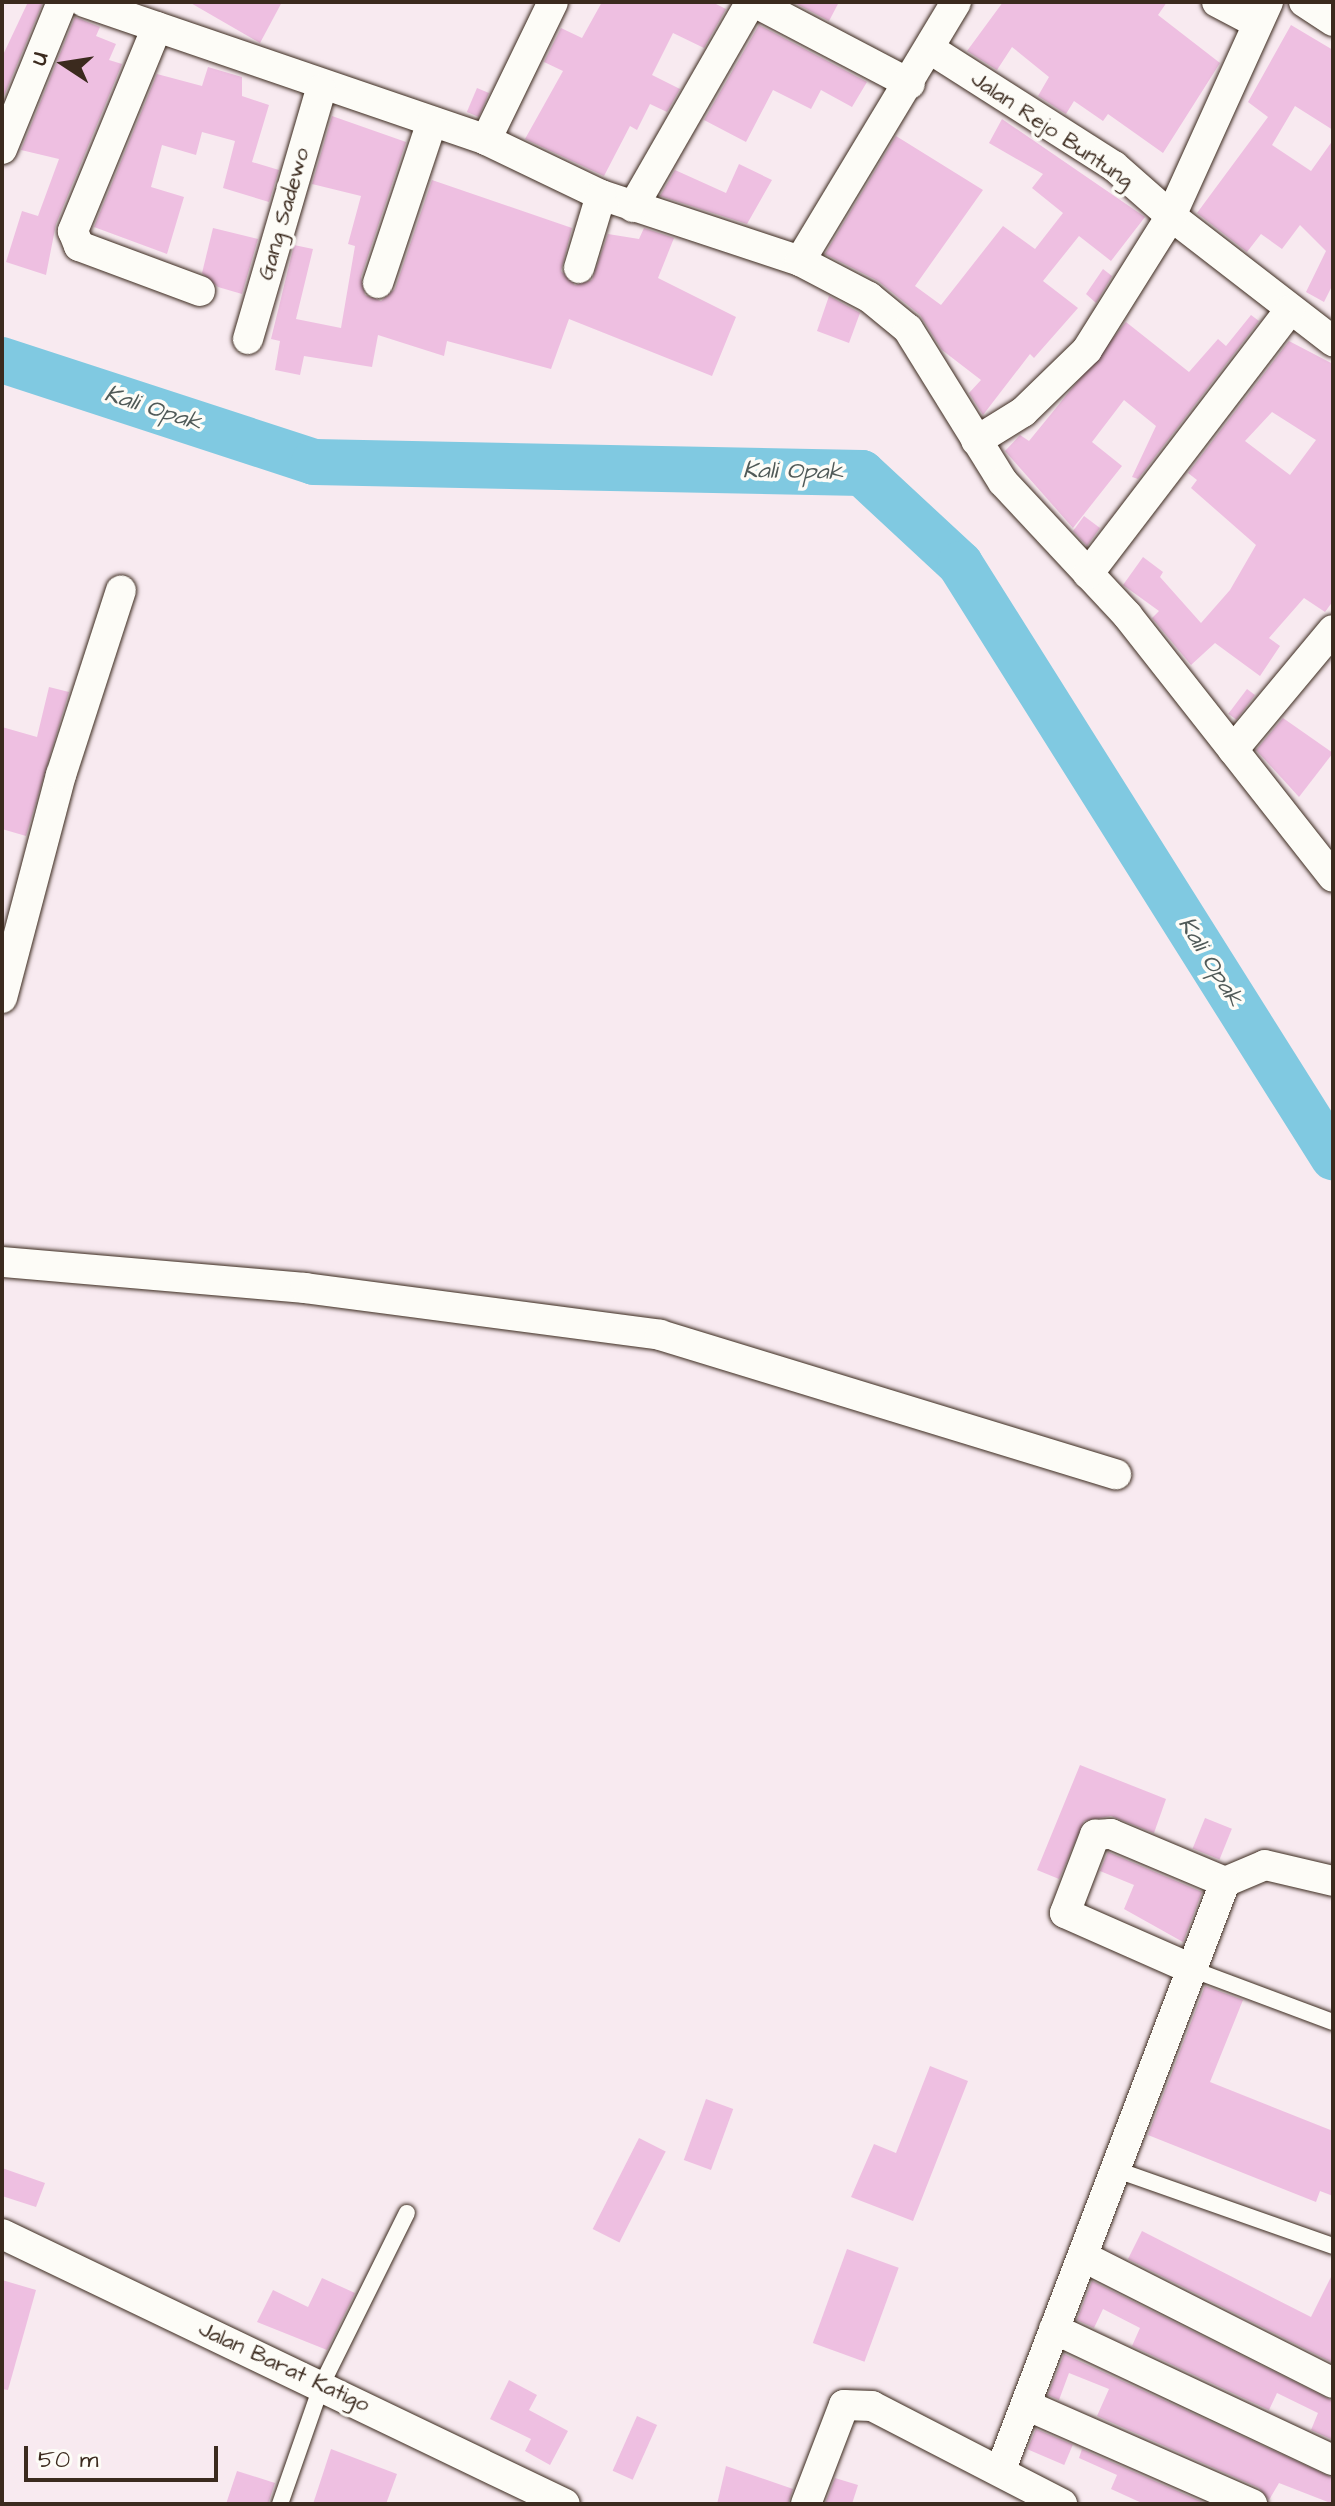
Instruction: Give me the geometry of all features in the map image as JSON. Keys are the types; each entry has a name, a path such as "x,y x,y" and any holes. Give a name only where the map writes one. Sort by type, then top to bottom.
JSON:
{"street":[{"path":"2,149 62,2"},
{"path":"84,2 321,89 486,140 601,195 800,261 869,297 908,329 976,441 1031,517 1088,574 1333,877"},
{"path":"486,140 553,2"},
{"path":"633,207 753,2 910,84"},
{"path":"800,261 910,84 956,2"},
{"path":"976,441 1023,412 1087,350 1171,216 1262,12 1217,2"},
{"path":"1304,2 1333,21"},
{"path":"157,27 73,231 79,246 200,291"},
{"name":"Jalan Rejo Buntung","path":"930,49 1114,166 1171,216 1333,341"},
{"name":"Gang Sadewo","path":"248,339 321,89"},
{"path":"378,283 432,122"},
{"path":"579,268 601,195"},
{"path":"1088,574 1290,310"},
{"path":"2,998 61,775 121,590"},
{"path":"1233,750 1333,630"},
{"path":"2,1262 305,1288 660,1335 1116,1474"},
{"path":"1194,1970 1077,1922 1066,1903 1092,1837 1106,1833 1225,1882 1265,1865 1333,1881"},
{"path":"1001,2469 1194,1970 1225,1882"},
{"name":"Jalan Barat Katigo","path":"2,2234 322,2384 565,2504"},
{"path":"1084,2257 1333,2383"},
{"path":"1054,2329 1333,2460"},
{"path":"806,2504 844,2405 872,2406 1001,2469 1062,2504"},
{"path":"1026,2405 1252,2504"}],"lane":[{"path":"1194,1970 1333,2022"},
{"path":"1117,2170 1333,2246"},
{"path":"280,2504 322,2384 407,2213"}],"building":[{"path":"28,2 43,2 2,101 2,57"},
{"path":"189,2 282,2 260,43"},
{"path":"602,2 712,2 726,9 704,48 673,33 652,75 680,89 667,112 650,104 637,130 630,126 604,176 525,139 563,71 544,62 561,28 582,38"},
{"path":"793,2 839,2 829,21"},
{"path":"1003,2 1167,2 1158,15 1220,63 1163,153 1108,114 1103,121 1074,101 1066,114 1038,96 1049,77 1012,47 997,70 967,51"},
{"path":"75,17 100,27 96,36 116,44 109,60 122,64 56,224 46,275 6,262 22,211 38,216 59,159 21,150"},
{"path":"759,25 867,82 852,107 821,90 811,109 773,90 746,142 704,120"},
{"path":"1291,25 1333,50 1333,130 1295,106 1272,145 1311,171 1333,140 1333,284 1324,302 1306,292 1326,251 1300,225 1282,249 1261,234 1247,252 1197,213 1268,117 1248,102"},
{"path":"208,67 242,77 242,96 269,105 252,162 279,170 269,202 223,188 235,141 202,132 196,155 162,145 151,187 184,197 167,254 94,227 157,74 202,86"},
{"path":"477,88 489,93 479,117 467,112"},
{"path":"332,116 406,142 361,277 365,295 381,301 395,289 432,180 572,228 561,271 575,285 592,280 608,234 639,239 644,228 674,238 658,278 736,317 712,376 569,319 551,369 447,341 444,356 378,335 372,367 304,356 300,375 275,370 280,341 271,339 294,245 313,249 296,319 341,328 355,246 348,244 361,196 312,184"},
{"path":"1002,119 1145,217 1111,261 1079,236 1043,281 1078,308 1034,358 1030,354 983,415 969,393 981,380 942,350 920,315 878,281 825,254 896,136 983,190 915,286 941,305 1003,226 1035,249 1063,213 1032,188 1043,174 989,143"},
{"path":"739,164 772,180 747,224 660,196 675,170 726,193"},
{"path":"213,228 258,239 242,294 218,287 202,273"},
{"path":"1103,269 1112,276 1096,303 1086,294"},
{"path":"829,296 860,313 849,343 817,331"},
{"path":"1251,315 1259,321 1138,479 1132,477 1156,426 1124,400 1092,442 1122,466 1073,528 1005,451 1020,435 1029,441 1126,322 1189,372 1218,339 1226,346"},
{"path":"1289,341 1333,364 1333,601 1325,612 1304,598 1269,638 1280,646 1260,676 1215,643 1191,665 1152,618 1159,611 1123,585 1143,557 1163,572 1160,577 1201,623 1230,590 1256,545 1191,488 1197,480 1188,473","holes":["1272,412 1316,440 1290,475 1245,441"]},
{"path":"1084,516 1100,528 1087,546 1073,531"},
{"path":"49,687 69,692 26,836 2,829 2,727 37,737"},
{"path":"1247,689 1255,695 1236,720 1228,714"},
{"path":"1283,718 1333,753 1299,797 1256,750"},
{"path":"1080,1765 1166,1799 1154,1833 1111,1816 1084,1821 1059,1879 1037,1870"},
{"path":"1205,1818 1232,1829 1220,1859 1193,1849"},
{"path":"1108,1852 1202,1892 1183,1942 1124,1909 1134,1885 1100,1871"},
{"path":"1205,1986 1243,2000 1210,2082 1333,2131 1333,2196 1320,2191 1316,2202 1148,2135"},
{"path":"930,2066 968,2081 913,2221 851,2197 874,2144 896,2153"},
{"path":"706,2099 733,2109 711,2170 684,2160"},
{"path":"639,2138 666,2152 619,2243 593,2229"},
{"path":"2,2168 45,2183 36,2207 2,2196"},
{"path":"1142,2231 1311,2317 1333,2273 1333,2363 1128,2259"},
{"path":"847,2249 899,2268 864,2362 813,2343"},
{"path":"322,2278 355,2293 327,2350 257,2322 273,2290 308,2307"},
{"path":"2,2280 36,2290 8,2390 2,2389"},
{"path":"1092,2281 1333,2401 1333,2440 1311,2430 1318,2413 1277,2393 1269,2410 1132,2346 1140,2328 1103,2309 1094,2328 1077,2320"},
{"path":"1064,2354 1333,2478 1333,2504 1279,2483 1269,2500 1259,2488 1097,2416 1109,2389 1069,2373 1059,2400 1048,2395"},
{"path":"509,2380 537,2395 529,2410 568,2431 550,2465 525,2451 531,2439 490,2419"},
{"path":"637,2416 657,2425 633,2480 613,2471"},
{"path":"1036,2429 1073,2445 1064,2465 1027,2449"},
{"path":"331,2449 397,2474 386,2504 313,2504"},
{"path":"1082,2449 1207,2504 1144,2504 1111,2489 1117,2475 1079,2458"},
{"path":"726,2466 793,2489 788,2504 717,2504"},
{"path":"237,2471 275,2483 268,2504 226,2504"},
{"path":"835,2478 858,2485 852,2504 825,2504"}],"waterway":[{"name":"Kali Opak","path":"2,360 314,462 862,473 960,564 1333,1157"}]}
